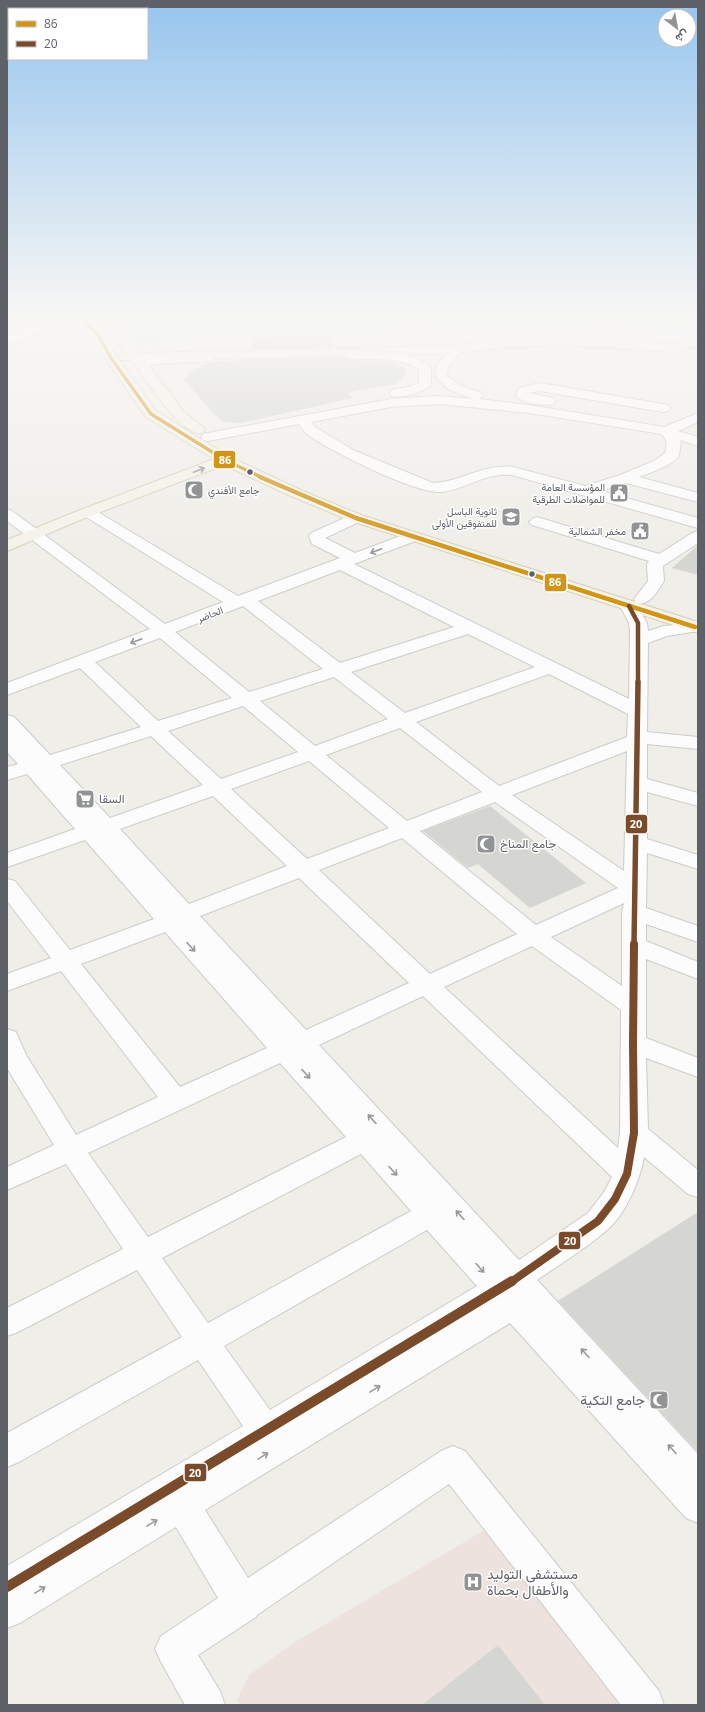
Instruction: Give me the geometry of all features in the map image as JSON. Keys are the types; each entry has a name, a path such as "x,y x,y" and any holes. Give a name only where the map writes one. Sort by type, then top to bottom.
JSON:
{"main road":[{"path":"139,397 151,414 218,456 298,494 356,518 412,537 636,603"},
{"path":"166,397 178,414 208,437 288,476 412,527 697,624"},
{"path":"7,536 30,531 88,512 218,456"},
{"path":"7,546 30,531 218,456"}],"street":[{"path":"368,398 374,397"},
{"path":"208,437 391,403 460,397 529,410 582,412 599,397 662,408"},
{"path":"525,397 625,424 666,431 698,442"},
{"path":"625,424 639,404"},
{"path":"666,431 698,417"},
{"path":"303,420 310,430 348,453 425,486 444,488 490,472 501,470 513,471 698,523"},
{"path":"586,491 625,478 659,464 672,455 674,442 666,431"},
{"path":"625,478 698,498"},
{"path":"88,512 242,602 336,670 634,900 698,934"},
{"path":"7,514 162,631 534,935 633,1006"},
{"path":"356,518 317,536 318,541 348,562 469,628 637,711"},
{"path":"537,522 661,560"},
{"path":"7,1610 182,1505 515,1292 598,1221 615,1200 627,1174 634,1133 633,1006 638,640 636,603 656,581 655,564 698,536"},
{"name":"الحاضر","path":"7,689 412,537"},
{"path":"638,640 664,631 697,624"},
{"path":"28,768 469,628"},
{"path":"83,661 627,1174"},
{"path":"7,860 311,754 550,668"},
{"path":"7,721 28,768"},
{"path":"7,983 637,739 698,742"},
{"path":"7,740 28,768 97,829 515,1292 698,1506"},
{"path":"636,782 698,800"},
{"path":"635,842 698,862"},
{"path":"7,886 176,1101"},
{"path":"7,1179 534,935 634,900"},
{"path":"634,945 698,971"},
{"path":"7,1038 14,1056 70,1150 265,1431"},
{"path":"633,1043 698,1068"},
{"path":"293,1046 364,1140 431,1214 515,1292 698,1478"},
{"path":"634,1133 698,1186"},
{"path":"7,1323 364,1140"},
{"path":"7,1451 431,1214"},
{"path":"7,1587 265,1431 515,1292"},
{"path":"206,1705 174,1649 453,1462 645,1705"},
{"path":"182,1505 243,1604"}],"shaded area":[{"name":"مستشفى التوليد والأطفال بحماة","path":"500,1521 649,1705 240,1705 237,1701 249,1675 295,1642"}],"building":[{"path":"199,397 353,398 241,423 224,422 216,416"},
{"path":"698,545 698,575 672,568"},
{"name":"جامع المناخ","path":"490,806 586,883 530,908 478,864 468,868 423,831"},
{"name":"جامع التكية","path":"698,1212 698,1452 558,1301"},
{"path":"498,1645 545,1705 422,1705"}],"transit line":[{"name":"86","path":"139,397 151,414 225,460 298,494 356,518 695,627"},
{"name":"20","path":"7,1587 517,1278 598,1221 615,1199 627,1174 634,1133 633,1043 639,632 638,623 629,606"}],"place":[{"name":"جامع الأفندي","path":"194,490"},
{"name":"المؤسسة العامة للمواصلات الطرقية","path":"619,493"},
{"name":"ثانوية الباسل للمتفوقين الأولى","path":"511,517"},
{"name":"مخفر الشمالية","path":"640,531"},
{"name":"السقا","path":"85,799"},
{"name":"جامع المناخ","path":"486,844"},
{"name":"جامع التكية","path":"659,1400"},
{"name":"مستشفى التوليد والأطفال بحماة","path":"473,1582"}]}
